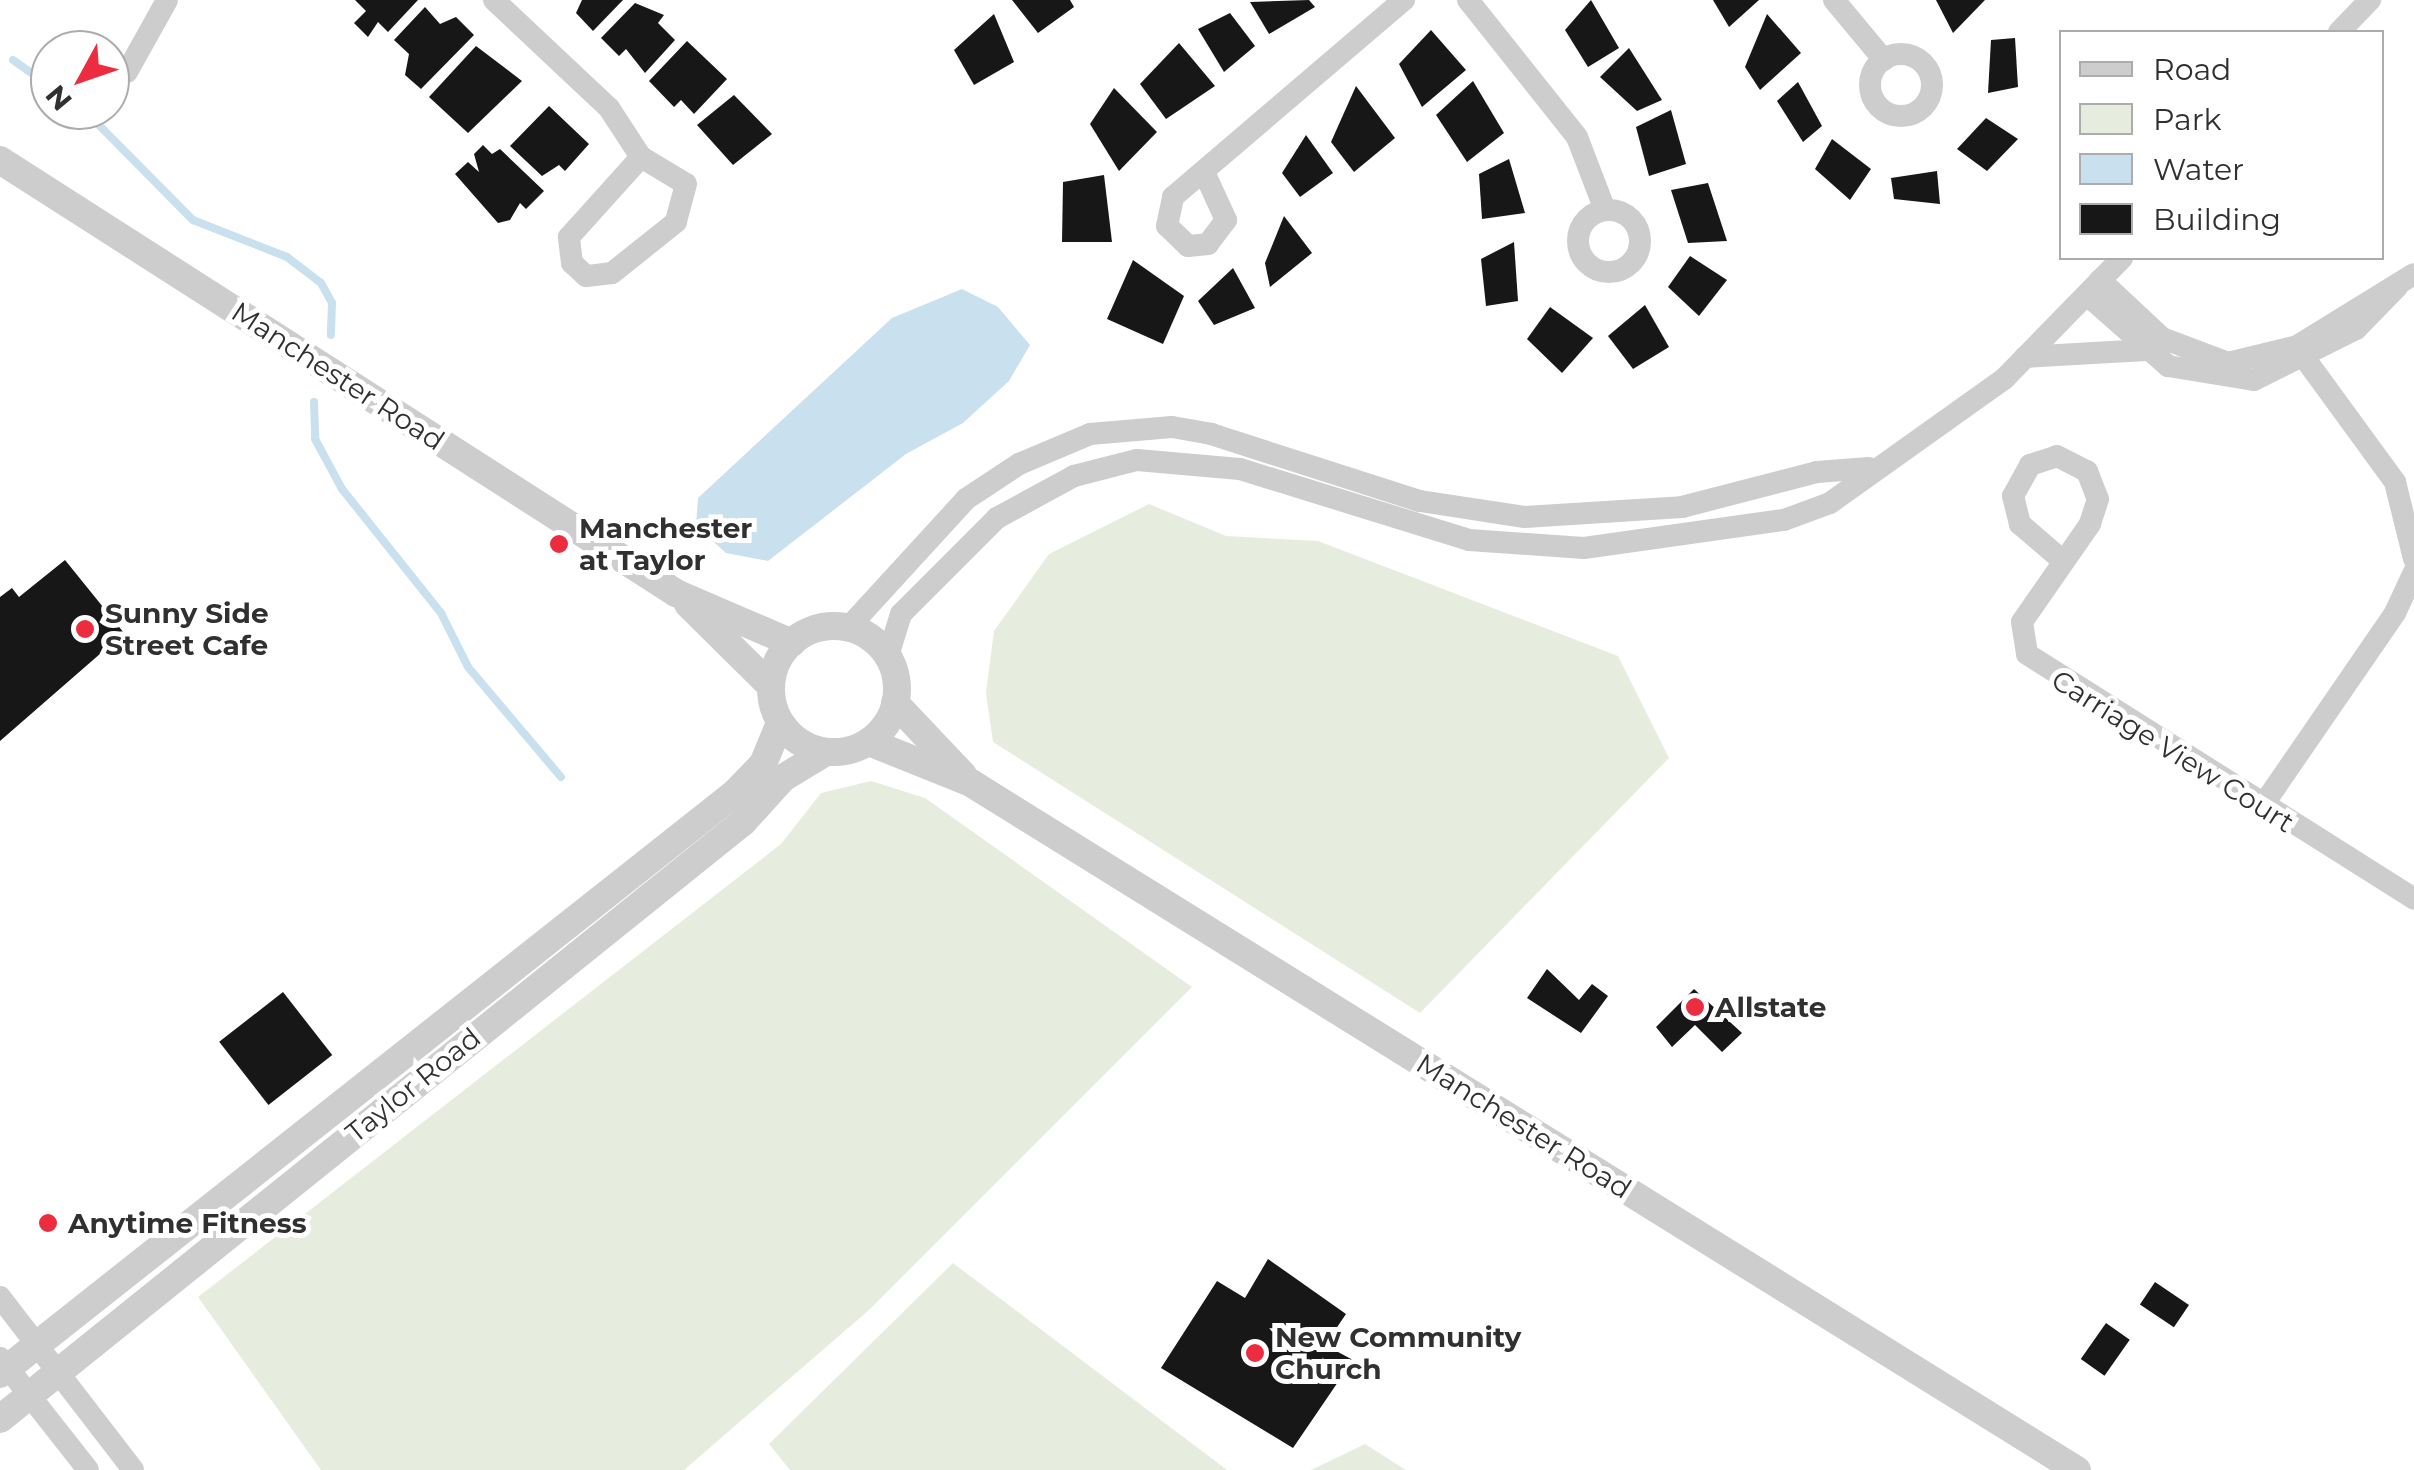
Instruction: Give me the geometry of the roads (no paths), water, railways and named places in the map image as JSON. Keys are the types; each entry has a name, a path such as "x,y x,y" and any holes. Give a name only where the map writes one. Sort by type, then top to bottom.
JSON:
{"street":[{"path":"130,67 167,0"},
{"path":"494,0 609,108 640,157 680,175 689,196 683,214 612,273 586,276 572,263 568,237 640,157"},
{"path":"1204,172 1404,0"},
{"path":"1468,0 1577,137 1605,210"},
{"path":"1834,0 1884,60"},
{"path":"2341,30 2370,0"},
{"name":"Manchester Road","path":"0,160 676,593 792,643"},
{"path":"888,656 848,628 809,631 775,660 771,686 780,723 800,743 826,752 869,742 895,703 888,656 900,614 927,580 1024,498 1137,460 1240,469 1469,540 1584,548 1784,520 1830,503 1869,468 1970,405 2025,357 2120,260"},
{"path":"2094,288 2147,350 2200,377 2234,380 2307,349 2405,280"},
{"path":"2094,288 2162,338 2196,354 2254,362 2307,349"},
{"path":"2307,349 2345,396 2345,409 2401,496 2414,560"},
{"path":"2025,357 2147,350"},
{"path":"848,628 966,499 1046,451 1090,434 1172,428 1248,444 1420,501 1525,517 1629,515 1741,496 1817,472 1869,468"},
{"path":"1240,469 1248,444"},
{"name":"Carriage View Court","path":"2063,561 2014,510 2019,476 2042,458 2076,462 2098,498 2063,561 2022,622 2027,654 2261,808 2414,899"},
{"path":"2261,808 2395,613 2414,572"},
{"name":"Manchester Road","path":"676,593 771,686"},
{"name":"Manchester Road","path":"895,703 971,783"},
{"name":"Taylor Road","path":"3,1366 37,1344 735,793 772,750 780,723"},
{"name":"Manchester Road","path":"869,742 971,783 2078,1470"},
{"name":"Taylor Road","path":"0,1419 742,822 783,778 826,752"},
{"path":"0,1298 133,1470"},
{"path":"3,1366 88,1470"}],"water":[{"path":"962,289 998,307 1030,345 1009,381 963,423 906,454 768,561 726,553 696,526 698,498 892,318"}],"waterway":[{"path":"13,60 30,72"},
{"path":"104,130 193,220 287,257 321,283 332,303 331,335"},
{"path":"314,402 315,439 342,489 441,613 468,667 561,777"}],"place":[{"name":"Manchester at Taylor","path":"559,544"},
{"name":"Sunny Side Street Cafe","path":"85,629"},
{"name":"Allstate","path":"1695,1007"},
{"name":"Anytime Fitness","path":"48,1223"},
{"name":"New Community Church","path":"1255,1353"}]}
